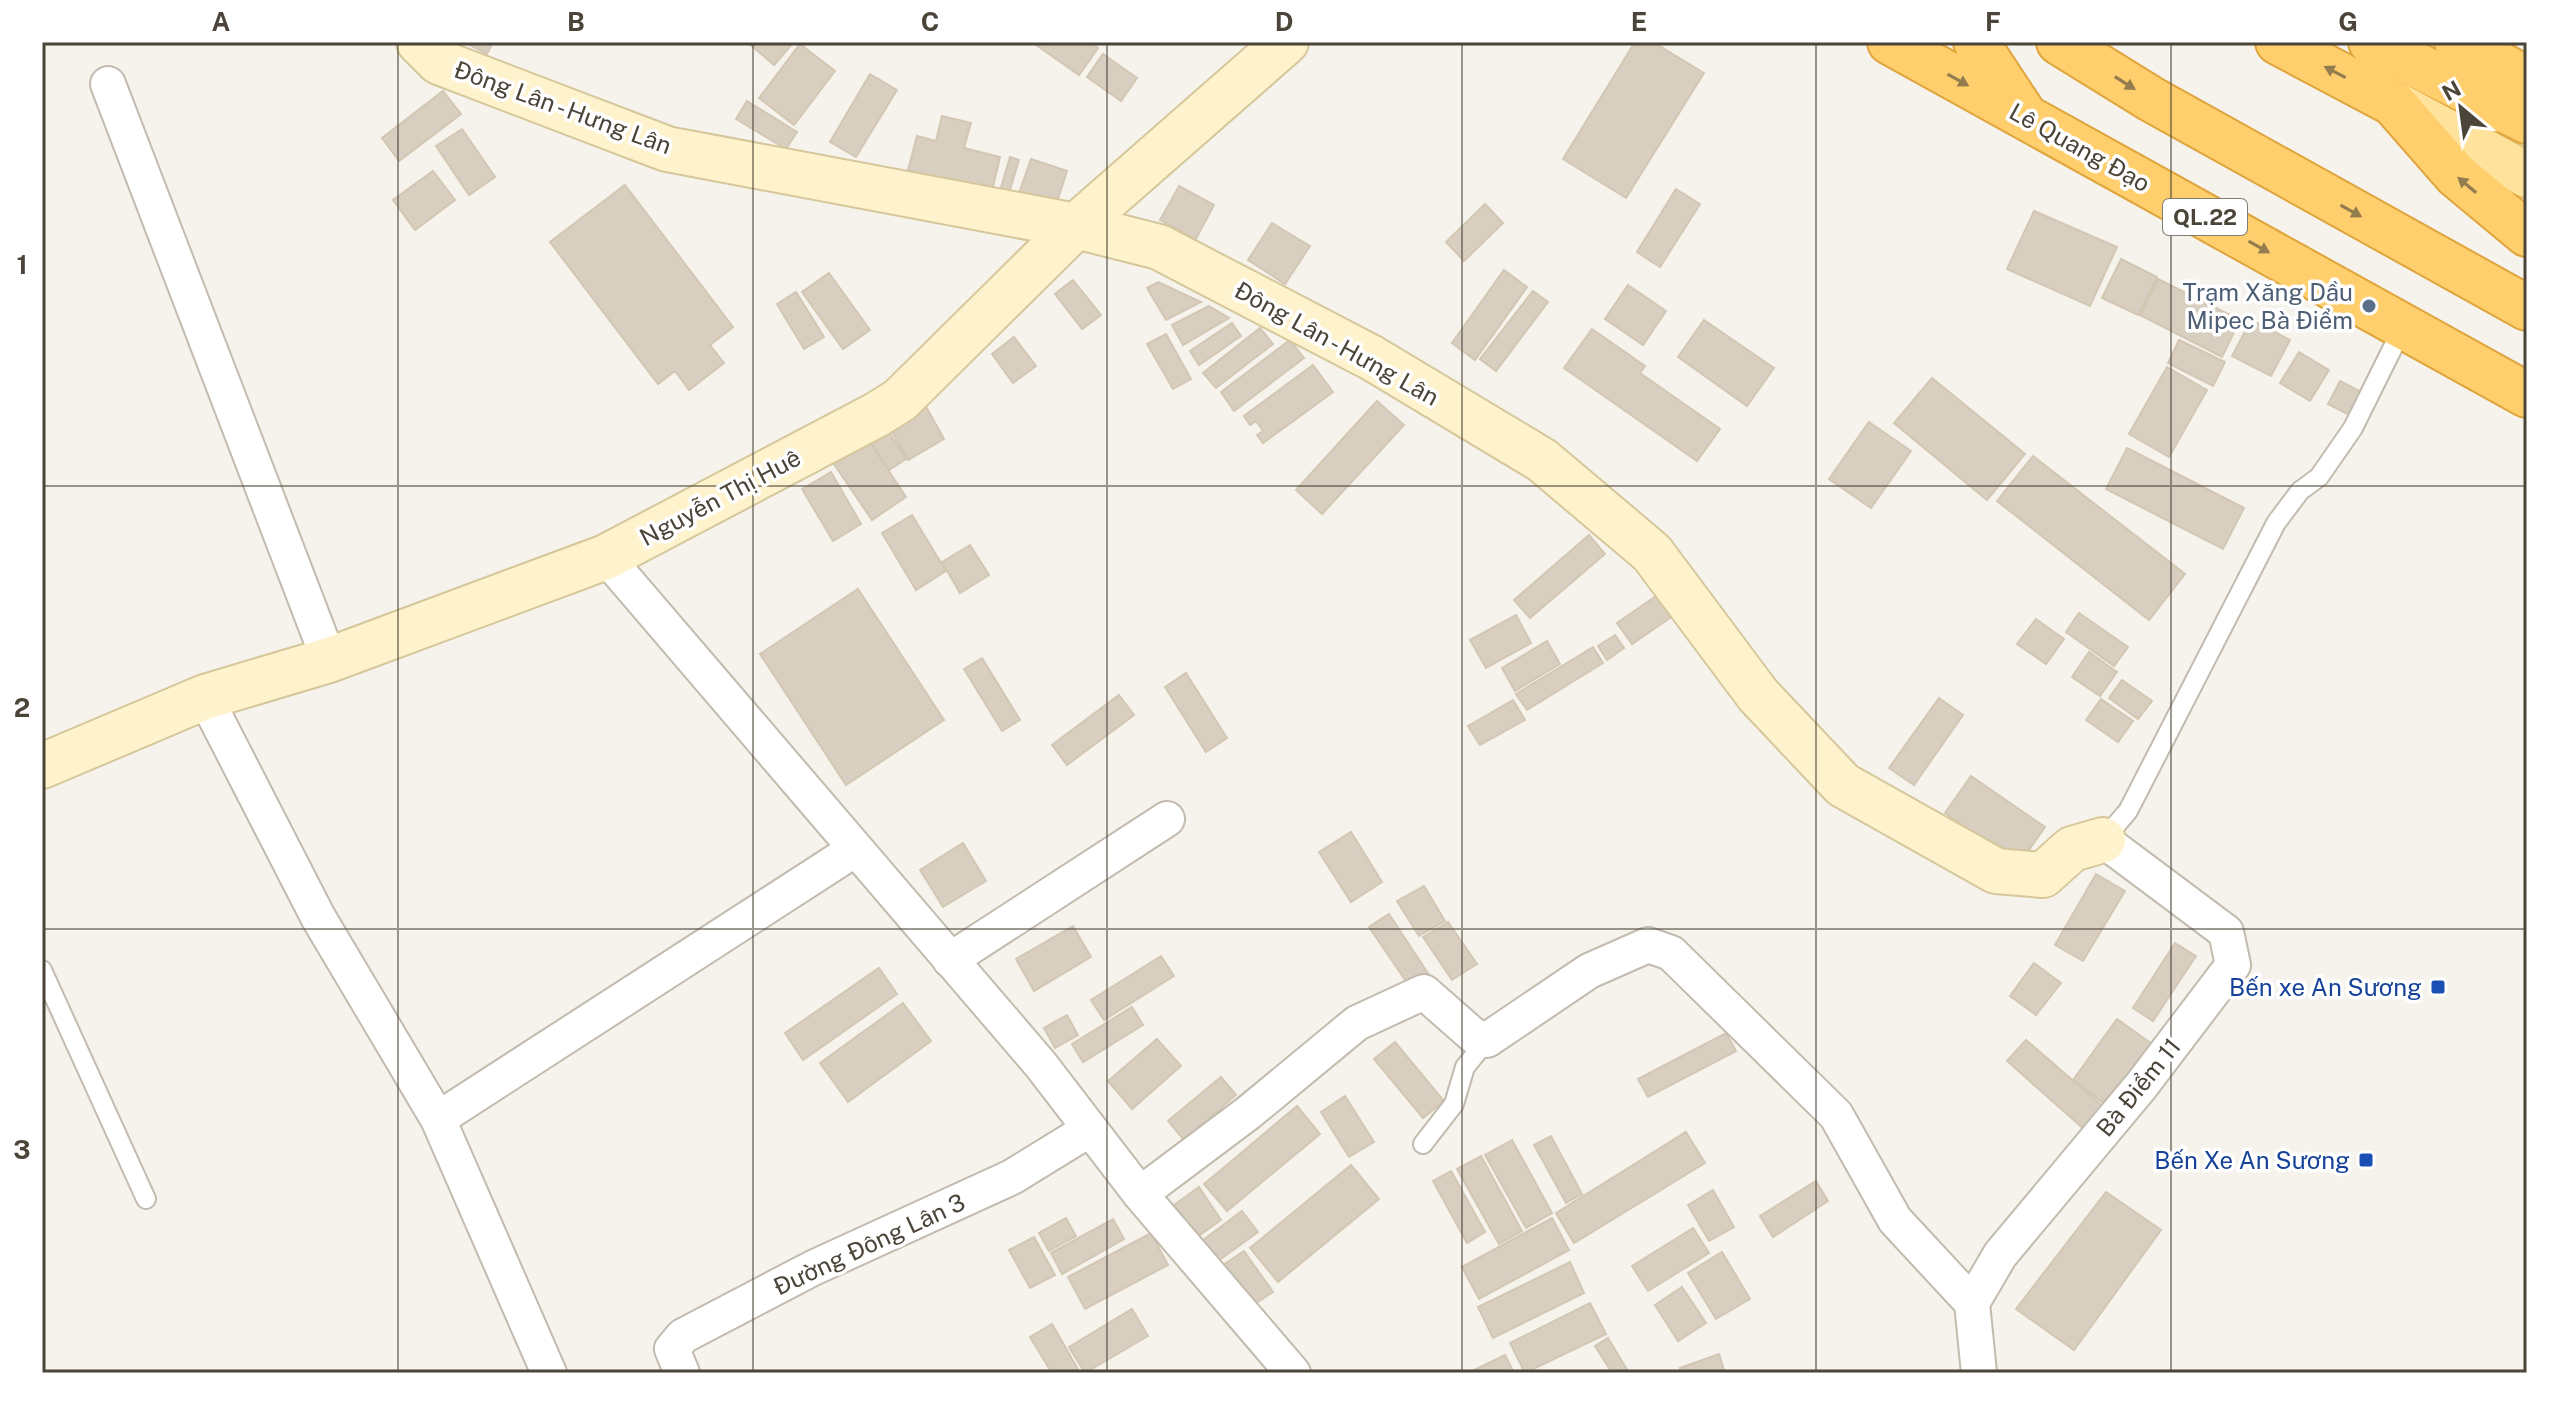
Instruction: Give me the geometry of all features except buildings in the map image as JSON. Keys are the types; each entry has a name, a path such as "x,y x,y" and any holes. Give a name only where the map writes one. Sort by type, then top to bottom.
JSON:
{"highway":[{"name":"Lê Quang Đạo","path":"1890,42 2524,393"},
{"path":"1976,42 2026,117"},
{"path":"2059,42 2151,99 2527,308"},
{"path":"2278,42 2393,103 2456,175 2527,234"},
{"path":"2457,42 2527,79"},
{"path":"2381,44 2527,121"}],"main road":[{"path":"2393,103 2527,175"}],"street":[{"name":"Đông Lân - Hưng Lân","path":"419,42 439,62 667,149 1076,226 1159,247 1372,358 1542,460 1652,553 1758,695 1843,785 1996,871 2043,875 2072,849 2103,840"},
{"name":"Nguyễn Thị Huê","path":"42,766 205,697 329,660 606,557 900,400 1076,226 1286,42"},
{"path":"108,84 329,660"},
{"path":"606,557 1041,1065 1140,1194 1293,1373"},
{"path":"205,697 318,917 438,1119 549,1373"},
{"path":"950,960 1167,819"},
{"name":"Bà Điểm 11","path":"1972,1303 2000,1255 2141,1086 2233,965 2226,932 2103,840"},
{"path":"438,1119 854,850"},
{"path":"1140,1194 1248,1113 1357,1023 1424,992 1474,1036 1487,1040 1616,956 1648,945 1671,953 1836,1115 1895,1220 1972,1303 1979,1373"},
{"name":"Đường Đông Lân 3","path":"682,1373 672,1349 683,1336 813,1268 1012,1177 1090,1129"}],"lane":[{"path":"2103,840 2128,811 2276,523 2300,491 2319,477 2353,428 2403,327"},
{"path":"42,970 146,1199"},
{"path":"1423,1144 1454,1104 1465,1067 1487,1040"}],"place":[{"name":"Trạm Xăng Dầu Mipec Bà Điểm","path":"2369,306"},
{"name":"Bến xe An Sương","path":"2438,987"},
{"name":"Bến Xe An Sương","path":"2366,1160"}]}
